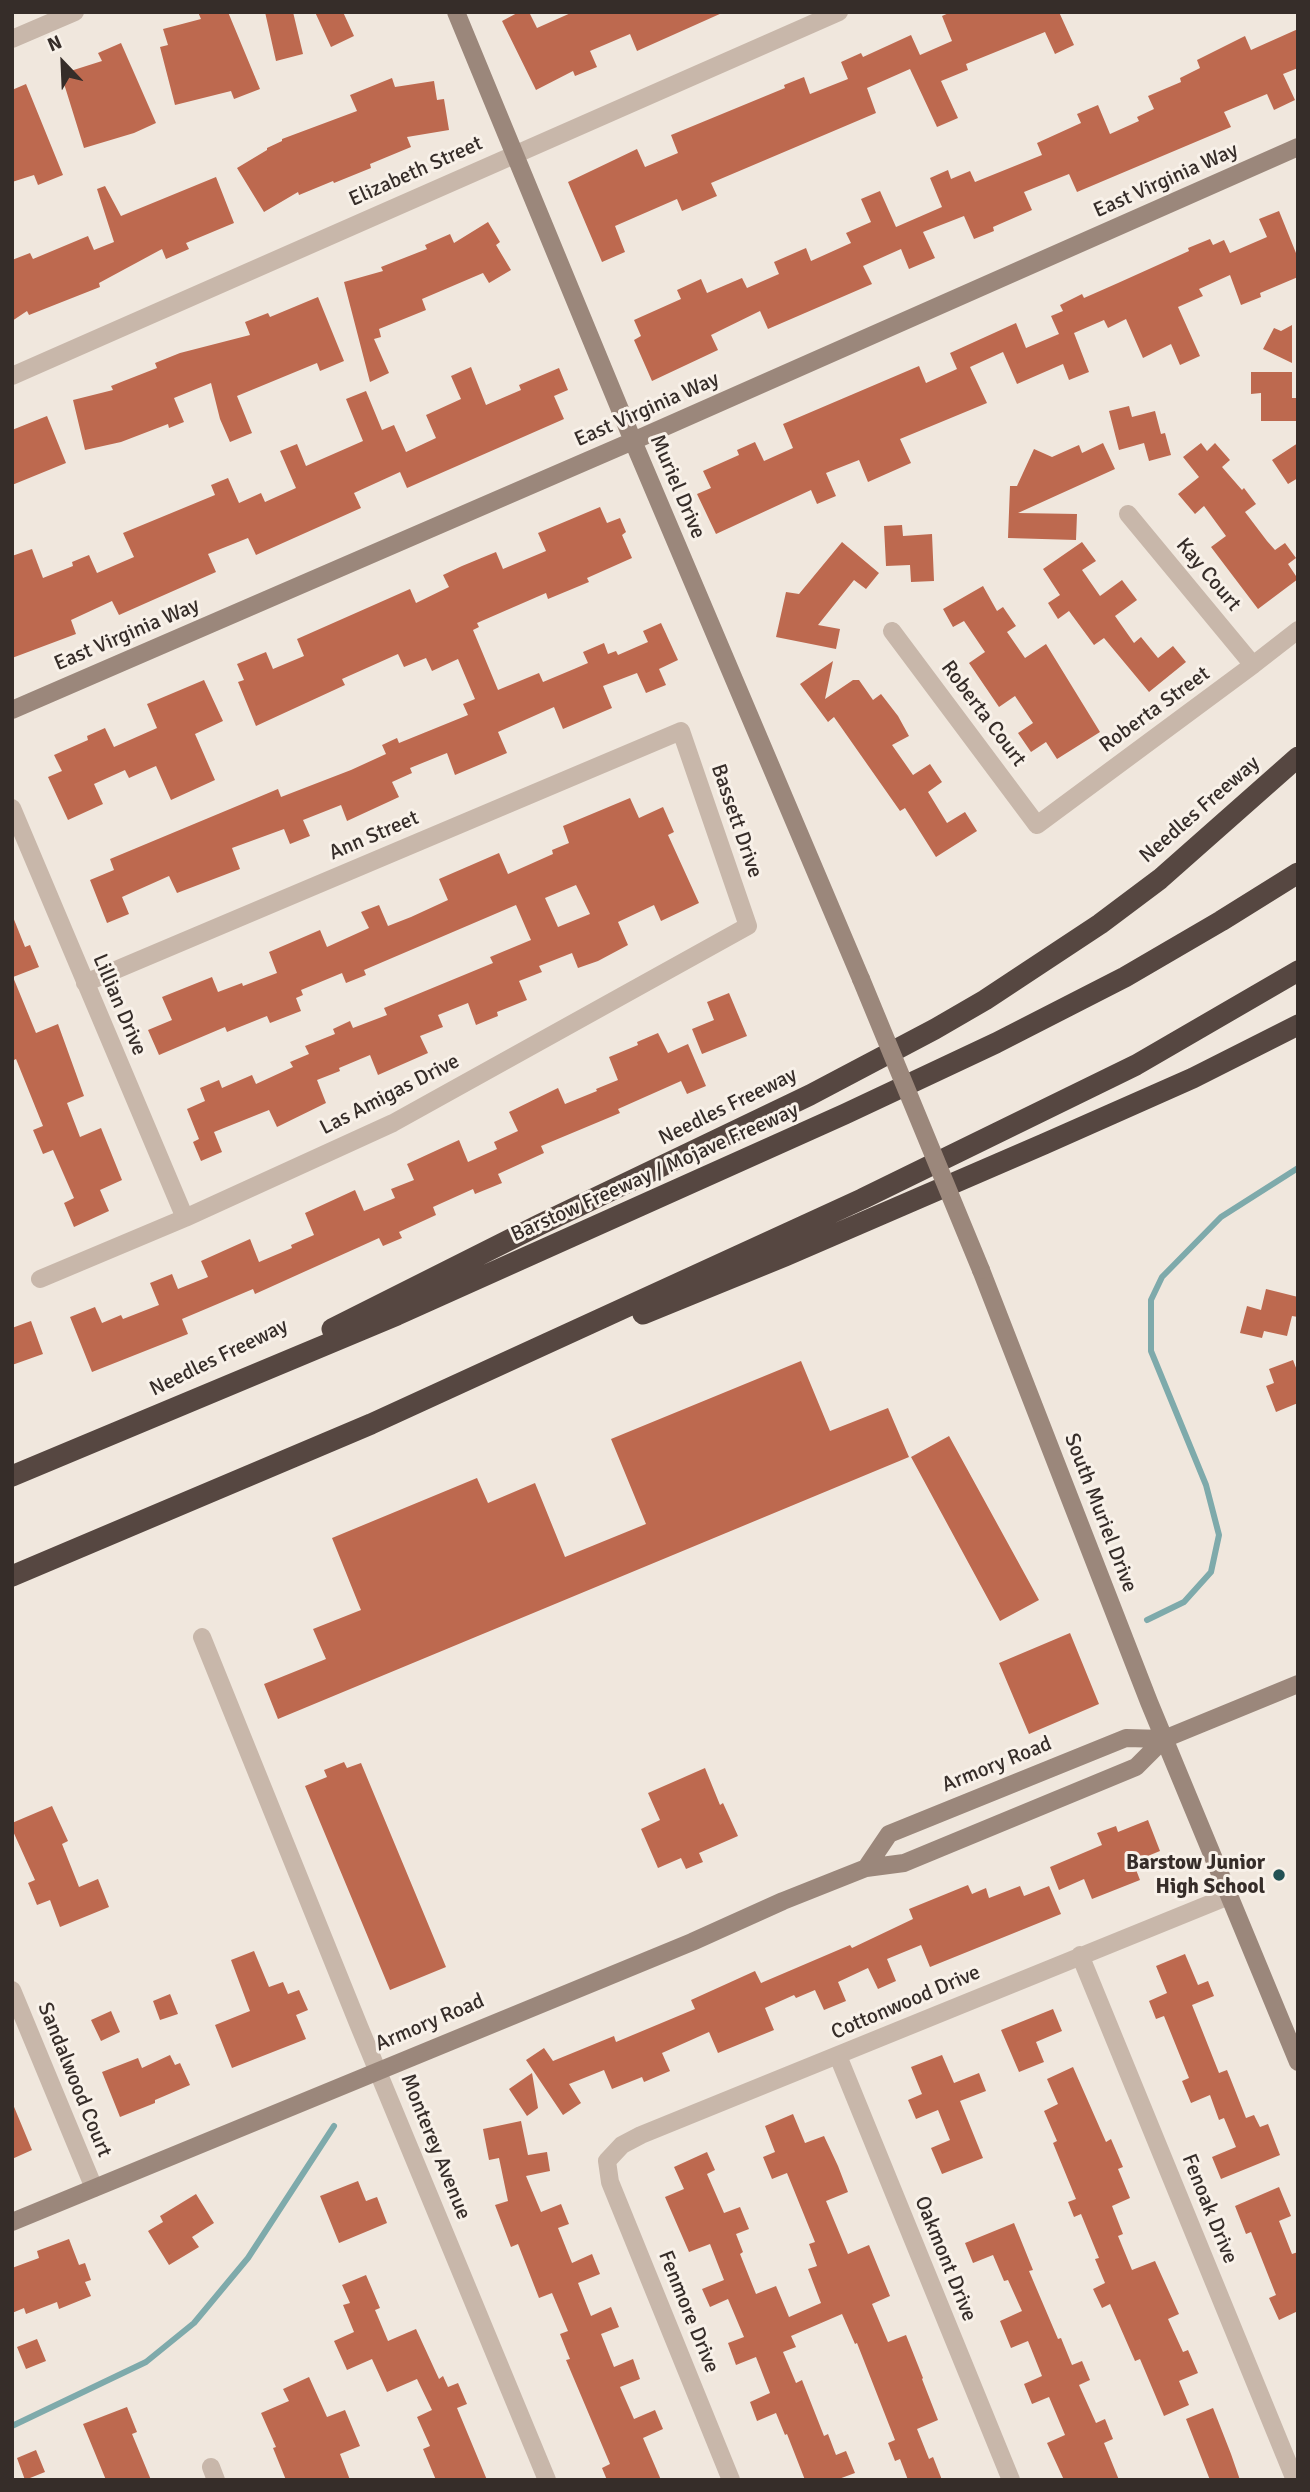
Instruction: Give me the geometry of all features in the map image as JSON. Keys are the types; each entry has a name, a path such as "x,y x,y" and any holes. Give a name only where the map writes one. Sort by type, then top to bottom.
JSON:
{"highway":[{"name":"Needles Freeway","path":"132,1427 539,1225 810,1095 935,1029 1031,972 1130,902 1160,879 1298,757"},
{"name":"Barstow Freeway / Mojave Freeway","path":"12,1476 397,1315 656,1201 946,1067 1125,977 1298,873"},
{"path":"371,1424 862,1199 1062,1103 1190,1035 1298,971"},
{"path":"12,1576 371,1424 859,1224 1193,1078 1298,1025"}],"street":[{"path":"12,39 75,12"},
{"name":"Muriel Drive","path":"456,12 633,441 861,979"},
{"name":"Elizabeth Street","path":"12,376 839,12"},
{"name":"East Virginia Way","path":"12,710 633,441 1298,148"},
{"name":"Kay Court","path":"1128,514 1253,665"},
{"name":"Roberta Street","path":"1037,825 1298,630"},
{"name":"Roberta Court","path":"892,631 1037,825"},
{"name":"Bassett Drive","path":"681,731 748,926"},
{"name":"Ann Street","path":"85,983 681,731"},
{"name":"Lillian Drive","path":"12,808 185,1218"},
{"name":"Las Amigas Drive","path":"40,1279 185,1218 393,1123 748,926"},
{"name":"South Muriel Drive","path":"861,979 981,1270 1164,1739 1298,2062"},
{"name":"Monterey Avenue","path":"202,1637 547,2480"},
{"name":"Armory Road","path":"12,2222 866,1868 904,1863 1136,1767 1164,1739 1298,1684"},
{"name":"Armory Road","path":"866,1868 889,1833 1126,1738 1164,1739"},
{"name":"Cottonwood Drive","path":"607,2161 622,2145 641,2135 1229,1896"},
{"name":"Fenoak Drive","path":"1080,1955 1295,2480"},
{"name":"Sandalwood Court","path":"12,1990 94,2188"},
{"name":"Oakmont Drive","path":"838,2056 1011,2480"},
{"name":"Fenmore Drive","path":"607,2161 610,2182 731,2480"}],"building":[{"path":"198,12 228,12 260,89 234,99 231,91 175,105 160,47 168,45 163,29 201,19"},
{"path":"265,12 293,12 303,54 276,61"},
{"path":"315,12 343,12 354,36 331,47"},
{"path":"519,12 529,12 537,28 573,12 722,13 637,51 630,34 590,51 597,67 575,76 573,71 536,90 502,21"},
{"path":"951,12 1059,12 1074,45 1055,54 1045,32 966,64 968,70 941,81 958,118 937,127 910,69 867,88 876,113 711,183 717,196 682,211 677,199 615,226 625,252 602,262 568,182 637,149 645,167 678,153 671,135 785,88 784,85 804,77 810,94 848,79 841,62 861,53 863,57 911,35 920,55 952,41 942,16"},
{"path":"1298,29 1298,68 1283,74 1295,100 1274,110 1267,94 1224,112 1231,127 1077,192 1069,174 1024,192 1032,210 993,227 994,231 974,239 964,216 923,232 935,258 909,269 901,249 863,266 872,284 768,329 760,311 711,335 718,350 652,381 634,340 641,336 634,320 681,299 677,290 701,279 707,293 742,278 747,288 779,274 774,262 806,248 811,261 851,243 846,233 871,222 861,199 880,191 896,227 942,207 930,178 948,170 951,179 970,171 975,182 1042,155 1037,143 1081,123 1077,114 1098,105 1110,134 1139,121 1137,117 1154,109 1148,96 1181,82 1180,78 1200,68 1197,60 1245,36 1251,50"},
{"path":"121,43 156,123 134,133 84,148 61,74 102,61 98,53"},
{"path":"392,78 395,87 434,81 437,100 444,99 449,130 407,137 411,147 370,164 371,168 299,195 298,192 264,212 237,168 282,139 357,111 350,95"},
{"path":"26,84 63,175 38,185 34,175 12,182 12,90"},
{"path":"216,177 234,223 186,243 189,249 166,259 162,249 99,283 100,287 29,315 27,311 12,321 12,260 30,253 33,259 88,236 94,250 114,242 97,189 105,186 121,216"},
{"path":"1279,211 1298,258 1298,277 1260,293 1261,297 1241,305 1230,275 1199,289 1203,296 1178,307 1200,356 1180,365 1171,344 1143,358 1126,319 1108,328 1104,320 1074,333 1089,372 1069,380 1063,364 1017,384 1003,352 970,367 987,403 900,439 911,463 868,482 859,460 826,473 836,496 817,504 811,490 716,534 697,494 711,488 703,471 739,455 737,450 755,442 764,461 793,448 783,424 919,366 926,383 957,369 950,353 1016,323 1026,348 1059,334 1051,316 1063,311 1060,305 1082,294 1084,298 1210,239 1213,245 1224,240 1230,253 1267,237 1259,219"},
{"path":"488,222 500,242 496,245 511,270 489,283 483,273 422,299 426,310 379,329 381,337 374,339 389,373 370,382 344,282 383,271 381,267 427,249 425,245 450,234 454,243"},
{"path":"318,297 344,361 320,371 317,363 237,396 252,433 230,442 220,419 211,383 174,398 184,422 169,428 168,424 121,442 85,450 73,400 113,390 111,386 157,368 155,363 180,353 250,335 245,322 268,313 270,317"},
{"path":"1292,325 1292,363 1263,349 1274,328 1281,331"},
{"path":"471,367 486,405 521,390 519,385 559,368 568,390 554,396 564,419 407,488 400,472 354,493 361,508 256,555 248,538 208,554 216,572 119,615 112,601 71,620 76,634 12,658 12,556 32,549 43,578 73,566 72,562 89,555 97,573 134,557 123,533 215,495 211,485 228,478 239,503 261,493 265,502 296,488 280,451 297,444 306,466 363,441 346,399 366,391 382,430 394,425 406,452 436,438 426,415 461,399 451,376"},
{"path":"1251,372 1292,372 1292,398 1298,398 1298,421 1261,421 1261,393 1251,394"},
{"path":"1129,406 1132,417 1155,411 1161,434 1165,433 1171,455 1149,461 1144,443 1119,450 1109,411"},
{"path":"47,416 66,463 12,485 12,430"},
{"path":"1103,443 1115,469 1018,513 1077,514 1076,540 1008,538 1010,486 1017,486 1034,449 1052,457 1079,445 1082,453"},
{"path":"1201,443 1207,451 1215,443 1230,460 1222,467 1256,504 1245,512 1267,541 1275,550 1285,543 1296,558 1288,564 1298,579 1258,609 1211,547 1226,536 1204,506 1195,514 1178,494 1199,477 1183,457"},
{"path":"1298,443 1298,478 1288,484 1272,460"},
{"path":"600,507 607,523 620,518 626,532 622,535 632,558 587,578 589,582 548,599 546,593 477,623 479,627 473,630 498,690 539,673 543,682 588,663 583,652 604,643 608,654 616,651 618,655 648,642 643,631 661,623 678,660 659,669 666,685 646,693 637,673 603,686 612,708 563,729 554,707 498,732 507,753 455,775 447,753 410,768 412,773 392,782 399,797 347,821 341,805 303,820 310,836 290,844 284,829 232,848 240,869 177,893 169,876 122,897 129,914 107,923 90,880 114,870 110,859 278,789 281,797 351,770 386,754 382,745 397,738 399,743 468,715 463,704 475,699 458,659 432,671 426,658 404,667 398,654 342,679 345,685 256,726 238,682 244,680 237,664 266,652 273,669 304,656 297,639 410,589 416,603 449,587 443,575 496,552 503,569 546,551 538,533"},
{"path":"902,525 903,536 932,534 934,581 911,582 910,565 886,566 884,526"},
{"path":"842,542 879,573 866,589 854,580 818,625 840,629 836,649 776,637 786,592 799,594"},
{"path":"1082,542 1096,561 1082,570 1100,596 1122,580 1137,600 1115,616 1134,643 1141,637 1158,658 1173,646 1186,662 1149,692 1104,638 1094,645 1069,611 1058,619 1048,603 1060,595 1043,569"},
{"path":"983,586 997,611 1003,607 1016,626 1007,632 1025,658 1046,644 1100,732 1057,759 1046,742 1031,752 1018,733 1033,723 1015,696 999,707 969,663 985,652 964,621 953,627 943,609"},
{"path":"833,661 825,699 853,680 859,680 873,700 881,694 909,736 892,745 913,775 930,764 942,782 928,792 947,823 965,812 977,831 936,857 905,808 900,811 834,717 828,722 800,684"},
{"path":"204,680 223,721 195,734 215,780 171,800 156,766 129,778 125,770 94,784 103,804 68,820 48,777 62,771 54,755 88,740 87,736 105,728 114,747 157,728 147,704"},
{"path":"630,798 639,818 663,807 674,832 668,835 699,903 661,921 654,905 618,922 628,945 598,961 578,968 572,953 539,966 542,972 519,981 527,1000 497,1012 498,1016 476,1025 468,1003 438,1015 443,1027 420,1036 428,1053 378,1075 370,1055 339,1068 340,1071 317,1080 326,1103 277,1127 269,1110 214,1132 222,1152 201,1161 193,1142 199,1139 187,1109 205,1101 200,1088 219,1080 222,1088 252,1075 256,1084 293,1067 290,1062 309,1054 305,1046 335,1034 333,1029 350,1021 353,1028 387,1015 384,1008 493,963 490,957 531,940 516,905 364,970 366,975 346,983 342,973 301,990 303,995 296,998 301,1011 270,1023 267,1016 227,1032 225,1027 159,1055 148,1030 172,1020 162,997 212,977 218,992 277,973 269,952 320,930 327,947 369,928 361,912 379,905 388,926 411,917 448,900 439,879 499,853 508,874 553,854 552,850 569,843 563,826","holes":["576,885 590,914 558,927 545,898"]},
{"path":"13,917 25,947 30,945 39,967 13,977 36,1033 58,1024 84,1096 67,1103 80,1137 101,1128 122,1180 100,1190 109,1211 74,1227 64,1203 74,1198 53,1150 43,1154 33,1130 43,1126 16,1059 12,1061"},
{"path":"729,993 747,1036 702,1054 692,1029 714,1020 707,1002"},
{"path":"658,1033 668,1053 688,1044 706,1086 687,1094 681,1081 618,1109 620,1113 541,1146 544,1153 498,1174 502,1183 475,1194 473,1189 433,1207 436,1215 399,1232 402,1238 383,1246 379,1238 255,1294 253,1289 182,1319 188,1334 92,1372 70,1317 95,1307 102,1323 121,1315 123,1319 159,1305 150,1283 172,1274 178,1289 208,1277 201,1261 250,1239 259,1262 292,1248 291,1245 314,1235 305,1213 355,1190 364,1211 395,1198 391,1189 414,1180 407,1164 459,1140 468,1162 497,1149 494,1142 518,1131 509,1112 558,1088 565,1104 618,1080 609,1057"},
{"path":"1266,1289 1298,1297 1298,1317 1292,1316 1287,1336 1264,1331 1262,1338 1240,1333 1247,1306 1261,1310"},
{"path":"31,1321 43,1354 12,1365 12,1328"},
{"path":"1293,1360 1298,1373 1298,1403 1276,1412 1266,1386 1274,1383 1269,1369"},
{"path":"801,1361 830,1431 888,1408 909,1457 278,1719 264,1684 326,1659 313,1629 361,1610 332,1538 477,1478 488,1503 535,1483 565,1557 646,1524 611,1439"},
{"path":"949,1436 1039,1600 1000,1621 911,1457"},
{"path":"1070,1633 1099,1704 1029,1734 999,1663"},
{"path":"344,1762 347,1768 361,1763 446,1967 390,1990 305,1786 327,1777 324,1770"},
{"path":"705,1768 720,1805 723,1803 738,1836 699,1853 703,1862 686,1869 681,1858 658,1868 641,1829 660,1820 648,1793"},
{"path":"52,1806 68,1841 62,1844 79,1887 98,1879 109,1907 60,1927 50,1900 37,1905 28,1883 35,1880 12,1829 12,1823"},
{"path":"1148,1820 1160,1851 1133,1862 1140,1880 1092,1899 1084,1879 1059,1890 1050,1867 1102,1845 1097,1833 1116,1826 1118,1832"},
{"path":"968,1885 972,1894 986,1888 989,1898 1020,1886 1024,1896 1049,1886 1061,1914 930,1967 921,1945 887,1959 896,1981 878,1989 868,1968 838,1982 846,2001 824,2010 815,1990 796,1998 794,1995 765,2008 774,2030 718,2053 709,2032 662,2053 670,2071 644,2082 642,2077 612,2089 604,2070 569,2084 581,2103 563,2115 526,2060 544,2048 553,2061 614,2036 616,2042 695,2009 691,2000 755,1971 761,1983 850,1945 852,1948 913,1919 909,1909"},
{"path":"254,1951 269,1987 283,1982 288,1994 299,1990 308,2010 296,2015 306,2039 232,2068 215,2025 250,2011 231,1960"},
{"path":"1185,1954 1198,1985 1208,1981 1214,1996 1192,2005 1219,2073 1227,2070 1246,2118 1254,2115 1260,2127 1268,2124 1280,2155 1221,2179 1212,2157 1236,2147 1224,2118 1219,2120 1210,2095 1191,2103 1182,2081 1189,2078 1164,2016 1156,2019 1149,2001 1167,1993 1156,1966"},
{"path":"170,1994 178,2014 160,2020 153,2001"},
{"path":"1053,2009 1062,2031 1036,2042 1044,2062 1019,2072 1001,2030"},
{"path":"111,2011 120,2032 101,2041 91,2020"},
{"path":"170,2055 175,2065 180,2063 190,2085 120,2117 102,2072 138,2058 142,2068"},
{"path":"942,2055 954,2083 979,2073 986,2091 960,2101 983,2158 942,2174 931,2148 950,2140 938,2110 916,2119 908,2100 922,2094 911,2067"},
{"path":"1073,2067 1106,2142 1111,2139 1123,2167 1118,2169 1130,2198 1112,2206 1123,2234 1118,2236 1132,2270 1155,2261 1179,2314 1168,2319 1183,2352 1188,2350 1198,2373 1179,2381 1189,2405 1164,2416 1140,2359 1135,2361 1110,2304 1102,2308 1093,2289 1105,2283 1095,2259 1099,2258 1081,2214 1074,2217 1068,2202 1076,2199 1053,2143 1057,2141 1044,2111 1058,2104 1047,2079"},
{"path":"532,2073 538,2108 527,2116 509,2089"},
{"path":"12,2102 32,2150 12,2159"},
{"path":"793,2114 805,2143 824,2136 838,2166 848,2192 826,2201 848,2254 869,2245 890,2296 872,2304 888,2342 906,2335 938,2420 917,2429 929,2459 933,2457 942,2480 908,2480 900,2459 895,2461 888,2443 895,2440 857,2343 855,2344 842,2314 791,2336 796,2347 783,2352 796,2383 802,2380 824,2436 828,2434 836,2455 846,2451 855,2473 836,2480 805,2480 776,2413 757,2421 750,2402 770,2393 756,2357 736,2365 728,2343 744,2337 728,2299 710,2307 702,2289 724,2280 710,2244 689,2252 665,2197 684,2189 674,2167 707,2152 715,2170 707,2174 724,2213 740,2207 749,2229 736,2234 743,2252 740,2254 756,2294 776,2286 789,2317 821,2303 808,2269 817,2266 809,2244 815,2242 787,2173 772,2179 763,2157 775,2152 765,2126"},
{"path":"521,2121 528,2155 547,2152 550,2171 526,2176 541,2212 561,2204 569,2224 558,2228 572,2263 592,2254 600,2274 578,2283 591,2316 611,2307 619,2327 601,2334 614,2367 633,2359 640,2379 620,2387 634,2419 655,2410 663,2429 643,2438 661,2480 607,2480 602,2468 610,2464 566,2360 570,2359 560,2334 568,2331 552,2293 539,2298 518,2244 511,2247 495,2205 508,2201 499,2158 489,2160 483,2129"},
{"path":"358,2181 366,2201 377,2197 387,2223 339,2243 320,2196"},
{"path":"1279,2187 1291,2216 1279,2221 1292,2254 1298,2252 1298,2311 1279,2320 1269,2298 1276,2295 1251,2232 1246,2234 1235,2206"},
{"path":"196,2194 214,2223 192,2237 199,2247 169,2265 148,2231 163,2222 160,2216"},
{"path":"1014,2223 1033,2270 1029,2271 1058,2339 1061,2338 1072,2365 1082,2361 1090,2380 1079,2385 1096,2423 1105,2419 1113,2439 1104,2443 1119,2480 1064,2480 1047,2443 1065,2435 1049,2397 1032,2404 1024,2384 1042,2376 1028,2341 1011,2348 1000,2321 1022,2311 1008,2280 1004,2281 993,2255 973,2263 965,2243"},
{"path":"69,2239 79,2265 85,2263 91,2280 85,2282 91,2296 59,2309 57,2302 26,2314 24,2308 12,2313 12,2268 39,2258 37,2251"},
{"path":"366,2275 380,2308 375,2310 388,2341 416,2329 439,2379 443,2376 448,2387 458,2383 467,2404 457,2408 487,2480 436,2480 423,2449 430,2446 417,2417 432,2410 417,2379 387,2392 372,2359 347,2370 334,2341 354,2332 343,2305 350,2303 342,2285"},
{"path":"37,2339 46,2361 26,2369 17,2347"},
{"path":"309,2377 327,2417 345,2410 360,2446 340,2454 350,2480 286,2480 273,2448 276,2447 261,2413 289,2401 283,2389"},
{"path":"127,2407 137,2432 132,2434 151,2480 106,2480 83,2424"},
{"path":"1213,2408 1240,2480 1210,2480 1186,2419"},
{"path":"36,2450 45,2472 25,2480 17,2458"}],"waterway":[{"path":"1147,1620 1184,1602 1211,1572 1219,1535 1206,1485 1151,1351 1151,1300 1162,1277 1221,1217 1298,1168"},
{"path":"12,2426 146,2362 194,2323 248,2258 334,2126"}],"place":[{"name":"Barstow Junior High School","path":"1279,1875"}]}
